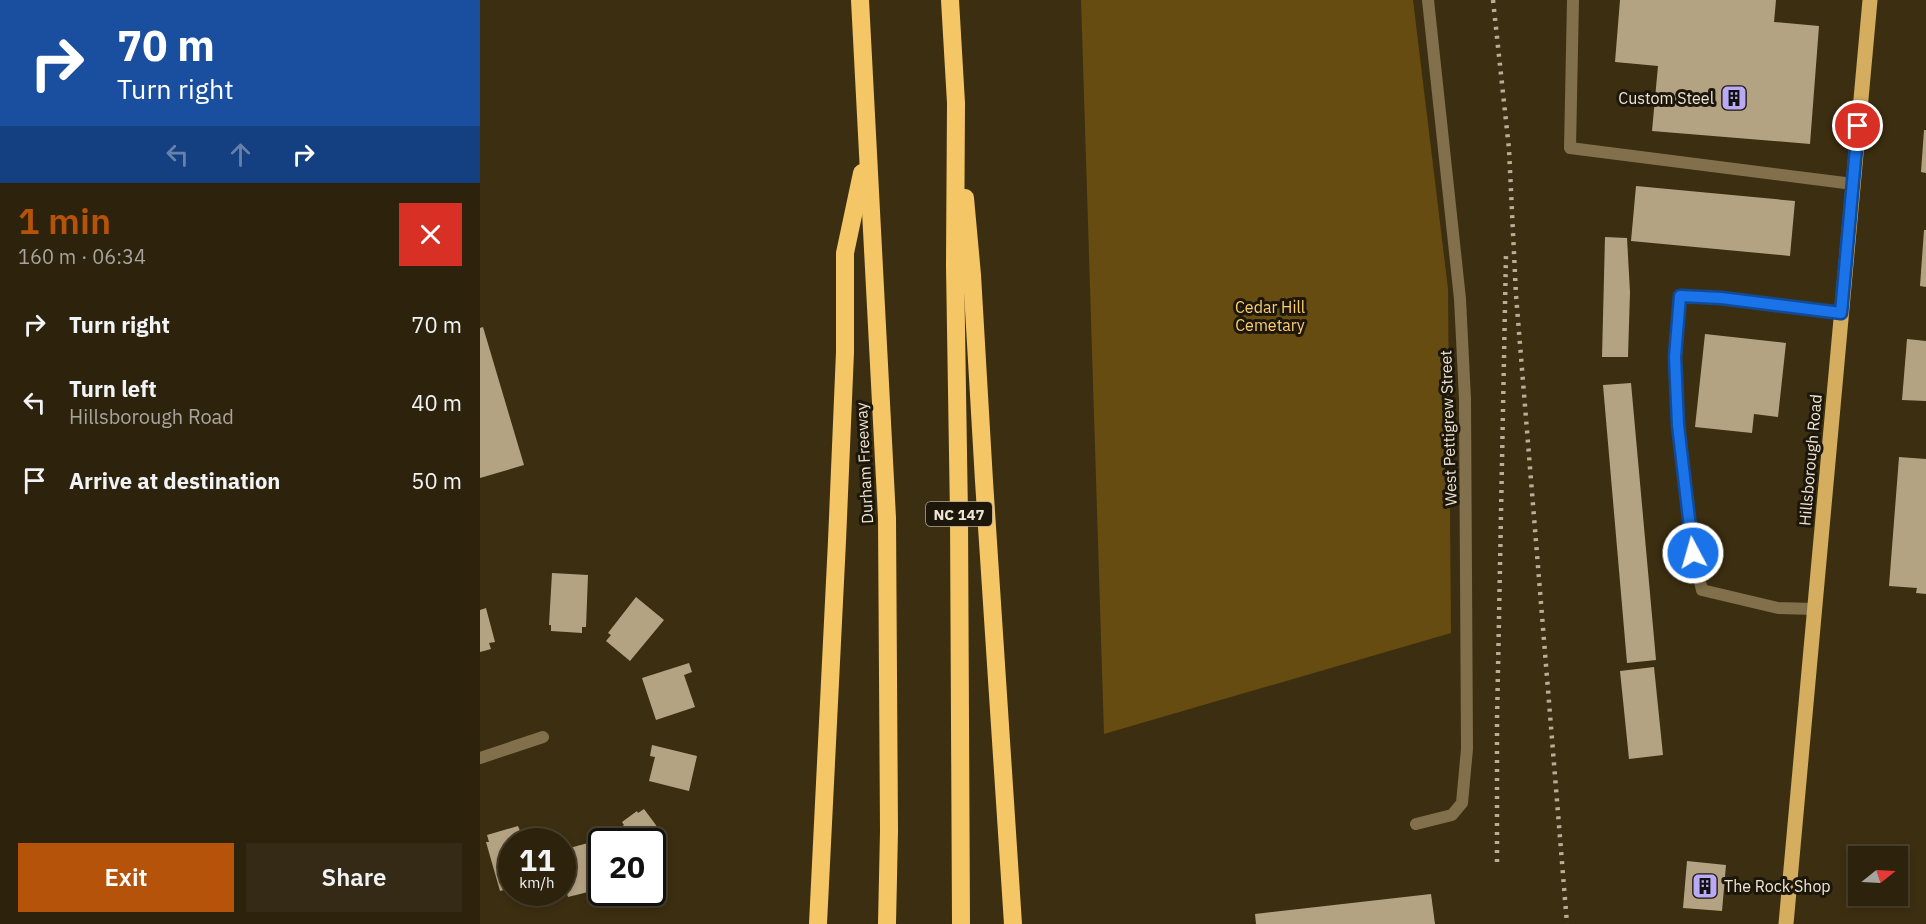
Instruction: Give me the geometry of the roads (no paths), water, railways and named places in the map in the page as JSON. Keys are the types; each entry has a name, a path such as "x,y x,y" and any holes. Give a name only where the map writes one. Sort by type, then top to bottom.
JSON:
{"highway":[{"name":"Durham Freeway","path":"860,0 887,518 889,819 887,924"},
{"name":"NC 147","path":"950,0 956,103 955,266 960,515 961,924"},
{"path":"956,103 972,274 1013,924"},
{"path":"818,924 838,529 845,352 845,254 867,147"}],"main road":[{"name":"Hillsborough Road","path":"1786,924 1870,0"}],"street":[{"name":"West Pettigrew Street","path":"1416,824 1452,815 1462,803 1467,749 1467,504 1462,333 1428,0"},
{"path":"1573,0 1570,148 1853,184"},
{"path":"1815,609 1778,608 1702,590 1693,553 1678,425 1675,357 1680,296 1721,298 1841,313"},
{"path":"480,758 543,737"}],"railway":[{"path":"1493,0 1509,149 1516,295 1567,924"},
{"path":"1497,862 1497,722 1506,254"}],"place":[{"name":"Custom Steel","path":"1734,98"},
{"name":"The Rock Shop","path":"1705,886"}],"park label":[{"name":"Cedar Hill Cemetary","path":"1270,316"}]}
